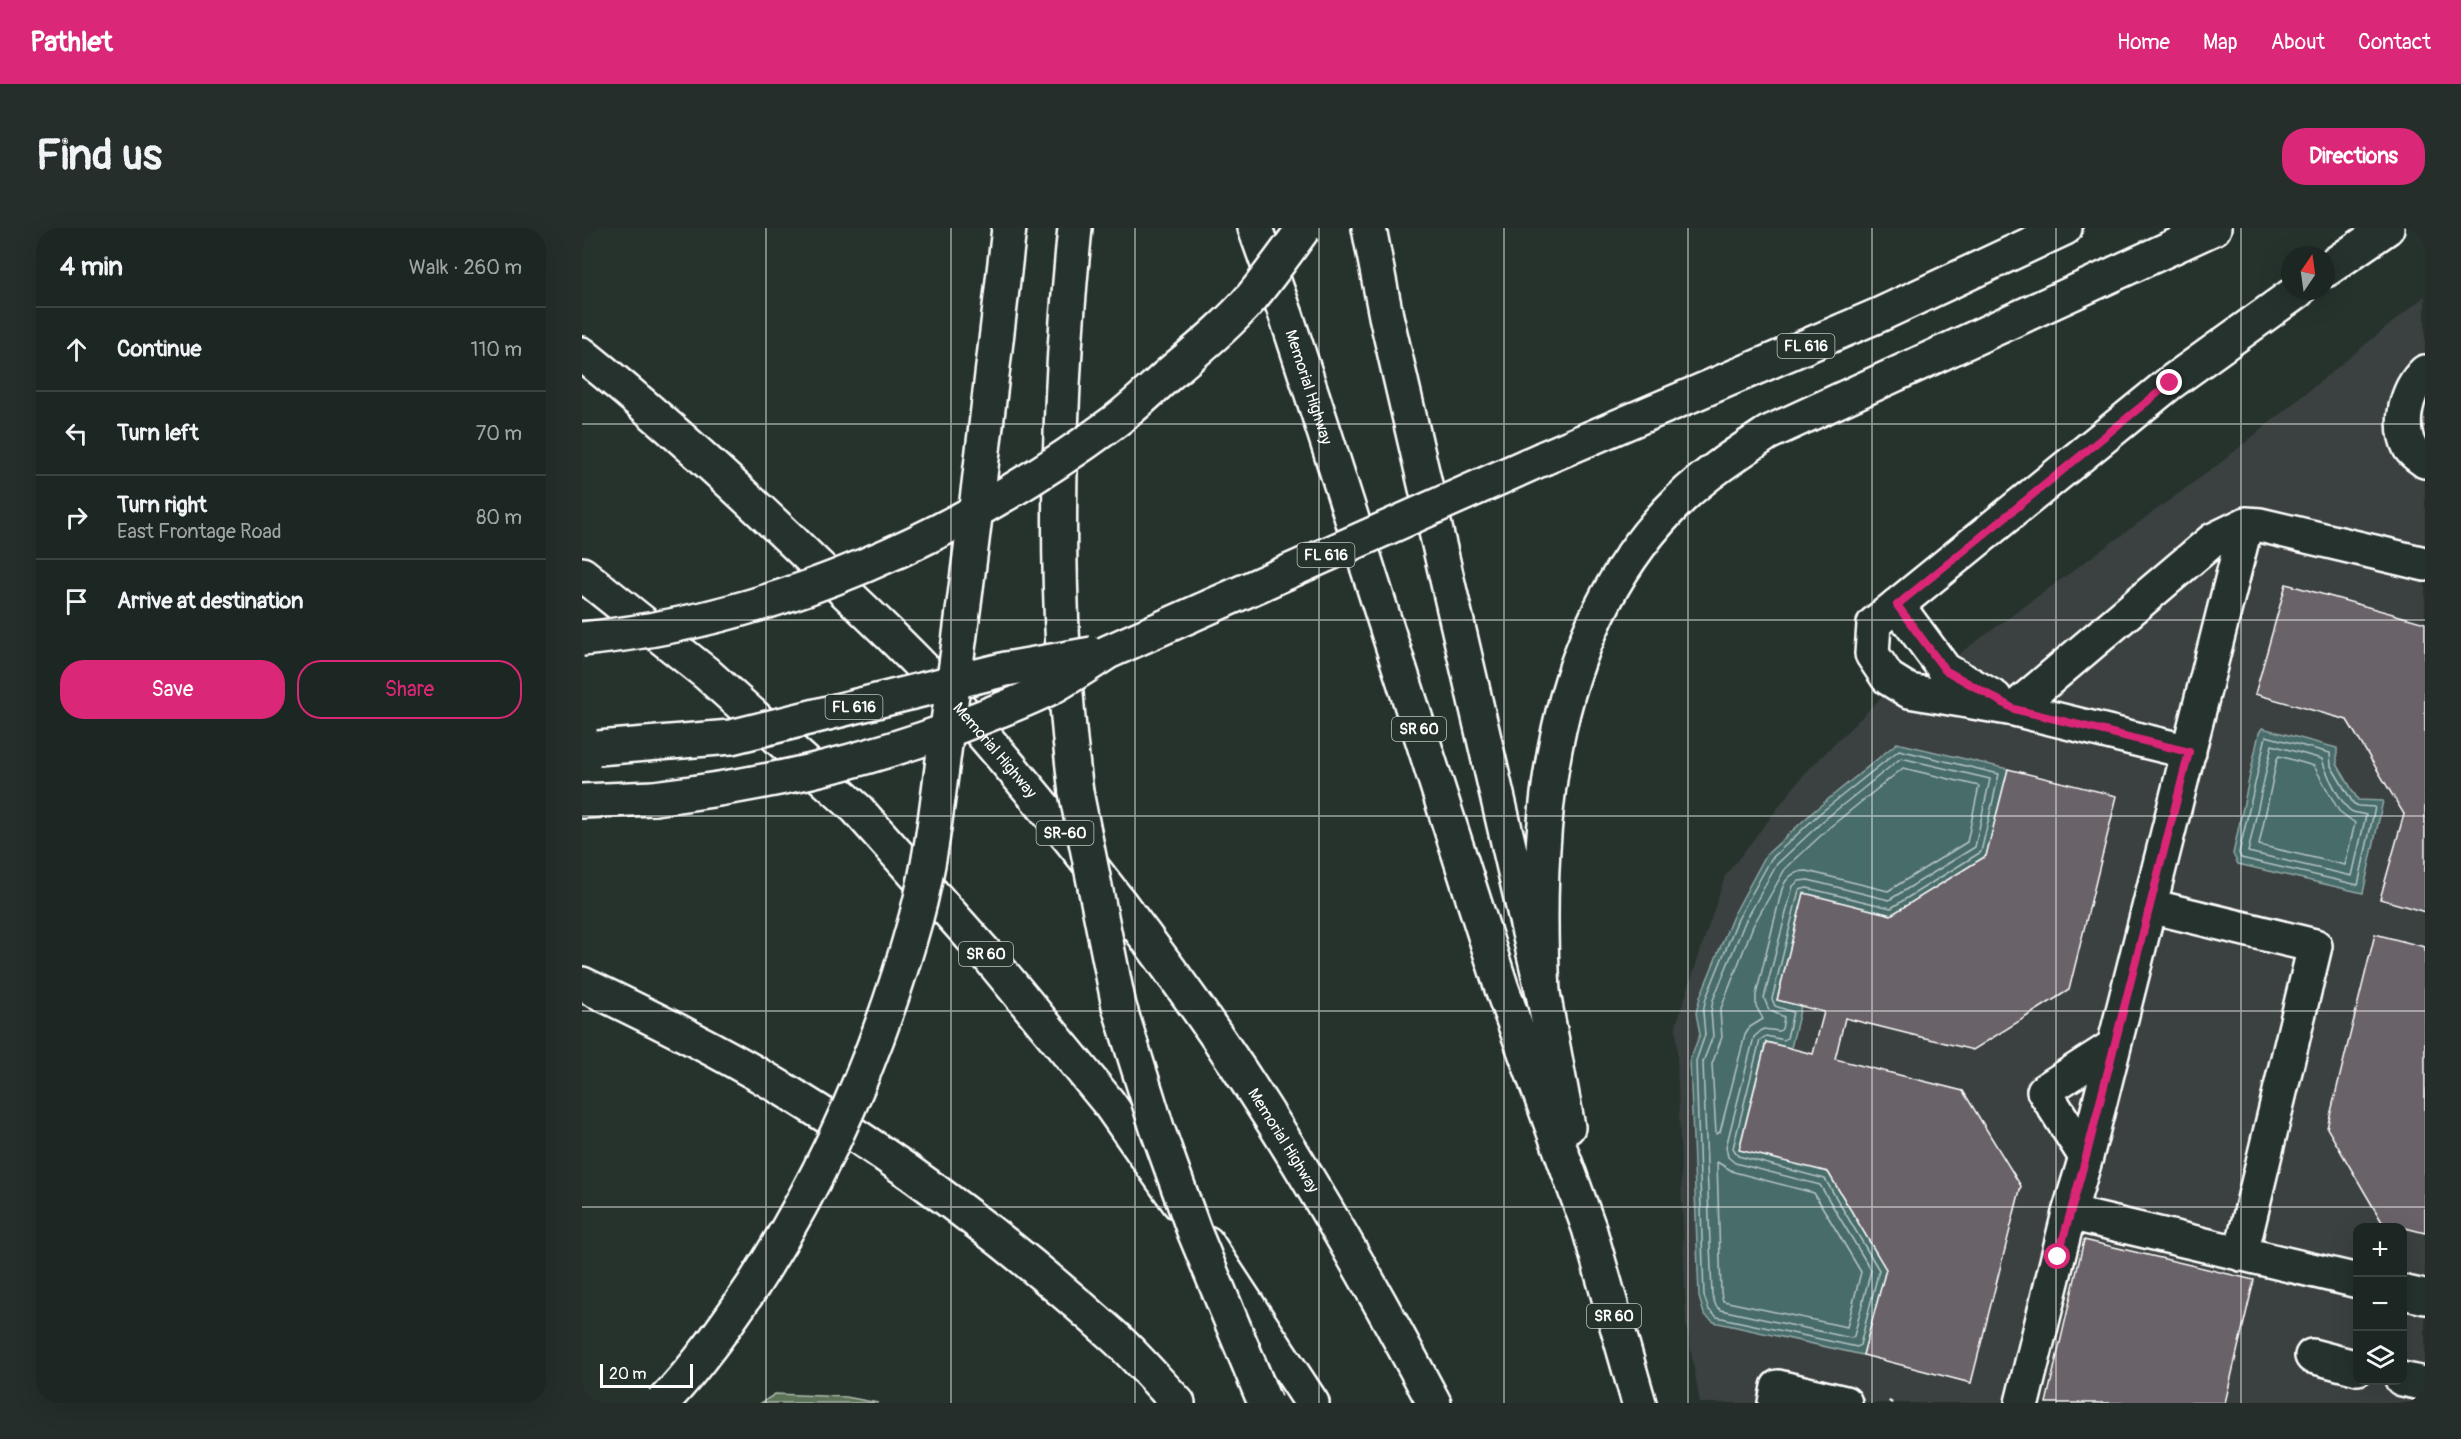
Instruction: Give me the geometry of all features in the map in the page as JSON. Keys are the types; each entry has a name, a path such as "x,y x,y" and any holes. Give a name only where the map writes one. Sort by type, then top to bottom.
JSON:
{"main road":[{"path":"662,1403 708,1349 736,1311 802,1205 834,1143 861,1078 889,1005 916,915 935,822 970,568 1009,228"},
{"path":"1075,228 1062,375 1059,591 1065,700 1076,792 1119,1006 1157,1128 1194,1231 1265,1403"},
{"name":"Memorial Highway","path":"1255,228 1314,401 1502,989 1589,1228 1639,1403"},
{"path":"582,639 610,637 706,617 802,591 892,554 1012,492 1116,421 1185,360 1251,298 1304,228"},
{"path":"1369,228 1386,316 1543,993 1589,1228"},
{"name":"FL 616","path":"590,748 731,737 1006,669 1108,652 1544,458 1879,315 2066,228"},
{"path":"1543,993 1540,929 1543,838 1551,770 1561,716 1588,635 1606,598 1627,563 1652,529 1682,497 1722,464 1768,433 2214,228"},
{"path":"2335,264 2387,228"},
{"path":"2189,752 2014,709 1909,691 1888,678 1872,654 1885,614 2170,383 2285,300"},
{"name":"Memorial Highway","path":"582,354 634,396 740,490 889,634 951,698 1077,847 1212,1029 1276,1126 1377,1295 1434,1403"},
{"path":"2425,372 2415,382 2404,418 2411,450 2425,461"},
{"path":"2014,709 2213,540 2246,524 2260,525 2425,564"},
{"path":"2022,1403 2068,1213 2086,1157 2246,524"},
{"name":"SR 60","path":"582,574 706,673 857,810 988,956 1108,1102 1217,1256 1312,1403"},
{"path":"1885,614 1945,670 2014,709"},
{"path":"582,801 654,798 764,783 841,766 912,744 1014,705 1052,687 1108,652"},
{"path":"2150,906 2315,946 2241,1254"},
{"path":"582,984 665,1024 790,1094 916,1175 1040,1272 1120,1342 1178,1403"},
{"path":"2086,1157 2044,1091 2114,1046"},
{"path":"2068,1213 2353,1280"},
{"path":"2407,1293 2425,1297"},
{"path":"2312,1356 2353,1367"},
{"path":"2407,1379 2425,1384"},
{"path":"1774,1403 1778,1387 1845,1403"}],"shaded area":[{"path":"2425,296 2425,1403 1700,1403 1686,1322 1676,1025 1725,876 1805,773 1884,695 1955,657 2219,464"}],"green space":[{"path":"775,1394 846,1397 878,1403 761,1403"}],"water":[{"path":"2262,728 2337,748 2337,764 2358,800 2383,801 2363,893 2238,864 2233,854 2259,733"},
{"path":"1897,743 2008,769 1986,856 1892,915 1804,894 1777,1000 1801,1006 1791,1048 1766,1042 1739,1149 1828,1172 1886,1269 1863,1355 1714,1322 1704,1314 1699,1297 1690,1060 1700,1034 1696,1013 1700,997 1733,916 1766,855 1815,810"}],"building":[{"path":"2286,584 2425,623 2425,912 2380,899 2404,814 2347,720 2255,694"},
{"path":"2008,769 2117,796 2069,990 1973,1050 1845,1018 1835,1059 1963,1091 2021,1186 1971,1383 1863,1355 1886,1269 1828,1172 1739,1150 1766,1042 1813,1054 1824,1012 1777,1000 1804,893 1891,915 1986,856"},
{"path":"2375,934 2425,947 2425,1233 2407,1228 2407,1223 2382,1222 2327,1128"},
{"path":"2084,1240 2254,1280 2225,1403 2046,1403"}],"route":[{"path":"2058,1257 2068,1213 2086,1157 2189,752 2014,709 1945,670 1897,605 2170,383"}]}
